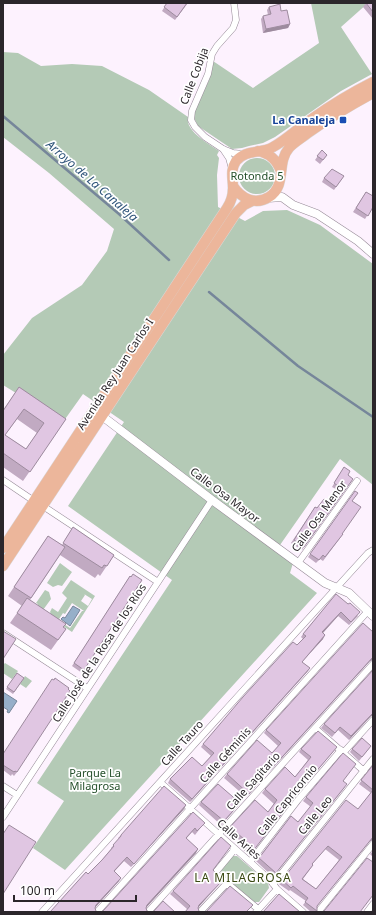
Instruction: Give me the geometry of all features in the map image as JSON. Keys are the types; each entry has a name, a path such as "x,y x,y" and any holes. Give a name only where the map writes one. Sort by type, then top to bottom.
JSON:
{"main road":[{"path":"232,169 236,162 246,154 271,148 329,107 373,82"},
{"path":"268,198 275,193 279,186 285,156 293,144 336,115 373,93"},
{"path":"258,151 266,153 272,157 278,163 281,171"},
{"name":"Avenida Rey Juan Carlos I","path":"3,566 38,503 227,208 232,197 232,169"},
{"path":"233,186 244,198 252,201"},
{"name":"Avenida Rey Juan Carlos I","path":"3,548 102,416 236,213 244,205 252,201 261,201 268,198"}],"street":[{"name":"Calle Cobija","path":"234,3 236,20 233,28 212,54 208,74 192,111 191,120 195,127 205,137 223,149 233,153 246,154"},
{"path":"223,149 229,158 232,169"},
{"path":"279,186 282,197"},
{"path":"268,198 282,197 293,204 317,214 358,241 373,254"},
{"name":"Calle Osa Mayor","path":"102,416 212,500 325,583 349,593 371,614"},
{"path":"3,480 158,582"},
{"name":"Calle Osa Menor","path":"298,563 357,481"},
{"name":"Calle José de la Rosa de los Ríos","path":"3,816 212,500"},
{"name":"Calle Tauro","path":"42,912 368,553 373,550"},
{"name":"Calle Géminis","path":"97,912 190,809 371,614"},
{"path":"3,633 87,688"},
{"name":"Calle Sagitario","path":"148,912 373,664"},
{"name":"Calle Capricornio","path":"250,862 298,800 373,720"},
{"path":"315,728 364,771"},
{"name":"Calle Leo","path":"257,911 373,759"},
{"name":"Calle Aries","path":"160,782 250,862 303,912"},
{"path":"3,786 17,795"},
{"path":"318,912 366,857 373,844"},
{"path":"235,849 215,873 257,911"},
{"path":"200,912 227,883"},
{"path":"367,912 373,904"}],"green space":[{"path":"311,3 368,3 341,27 372,74 341,91 275,137 263,143 232,149 198,126 194,118 194,113 209,80 213,61 253,88 319,43"},
{"name":"Parque La Milagrosa","path":"3,52 18,53 41,66 72,64 102,66 149,90 188,117 190,127 194,132 219,151 217,155 219,158 217,175 218,207 245,221 263,211 287,210 320,225 373,264 373,485 340,459 280,545 293,563 290,573 317,593 65,870 33,848 64,801 37,783 172,580 68,506 124,422 83,394 63,422 3,385 3,355 32,318 82,285 107,251 114,229 49,173 3,137"},
{"name":"Rotonda 5","path":"261,158 270,163 274,169 274,183 270,189 261,194 253,194 244,189 240,183 239,172 244,163 250,159"},
{"path":"60,563 72,572 62,586 58,585 53,587 47,583"},
{"path":"71,580 95,596 72,632 54,620 50,612 52,608 58,612 67,598 62,593","holes":["84,594 92,599 88,606 81,601 85,595","72,603 84,611 82,611 70,628 59,619 63,613 65,614"]},
{"path":"45,590 49,592 51,599 43,610 37,606 38,604 36,603"},
{"path":"5,663 18,671 12,679 3,673 3,665"},
{"path":"25,676 32,681 26,688 20,684"},
{"path":"232,856 237,856 268,883 269,888 259,902 253,902 221,874 220,869"}],"water":[{"path":"73,606 80,610 70,626 61,619 63,617 65,618"},
{"path":"3,692 17,701 9,713 7,712 8,710 3,707"}],"building":[{"path":"167,3 187,3 177,17 164,7"},
{"path":"366,3 373,3 373,12"},
{"path":"280,4 281,11 287,10 290,24 266,29 263,16 271,14 269,7"},
{"path":"322,150 327,155 323,160 317,156"},
{"path":"332,169 344,176 336,187 324,178"},
{"path":"366,192 373,196 373,207 368,216 356,208"},
{"path":"19,387 66,419 30,472 3,453 3,411","holes":["24,409 44,423 26,449 5,435"]},
{"path":"344,467 350,471 348,475 353,479 304,547 294,540 315,507 317,508 324,499 328,502 338,486 334,483"},
{"path":"355,491 358,493 352,501 361,507 325,557 323,555 319,560 310,554"},
{"path":"73,527 114,555 107,566 104,565 102,568 63,543"},
{"path":"48,536 65,547 31,598 14,587"},
{"path":"133,574 142,580 84,670 74,663 130,576 131,577"},
{"path":"336,594 360,612 351,622 341,612 322,632 325,635 302,662 310,668 192,799 170,779 192,757 202,766 214,753 203,744 293,642 297,645 306,636 303,634"},
{"path":"27,598 66,624 63,627 66,629 58,640 17,613"},
{"path":"363,623 373,632 373,657 273,767 268,763 255,777 260,781 249,794 227,774 257,740 272,753 281,743 266,730"},
{"path":"3,631 16,639 3,659"},
{"path":"373,670 373,713 351,736 340,727 335,733 324,724"},
{"path":"17,673 24,678 14,692 7,687"},
{"path":"55,678 69,688 68,689 70,691 17,772 14,772 3,765 3,754 52,679 54,680"},
{"path":"318,731 337,747 297,794 253,851 250,850 243,844 245,840 230,827 255,800 268,812 277,800 265,789 285,767 295,777 311,757 301,749"},
{"path":"362,738 371,746 362,757 352,749"},
{"path":"343,753 356,764 343,781 347,784 276,873 259,858 291,816 298,822 313,803 306,797"},
{"path":"373,765 373,790 361,780"},
{"path":"218,784 240,803 224,821 201,802"},
{"path":"164,786 186,805 134,864 127,857 114,871 121,878 96,905 95,908 97,912 50,912 86,872 88,874 102,860 121,835"},
{"path":"373,790 373,837 317,906 317,911 305,902 308,898 293,886 291,888 282,880 346,800 358,809","holes":["328,846 342,857 316,889 302,879 313,865 312,864"]},
{"path":"193,812 205,823 197,831 195,828 186,838 198,849 147,905 147,911 150,912 101,912 103,911"},
{"path":"9,825 36,842 3,894 3,834"},
{"path":"221,837 231,846 213,870 223,880 199,905 198,908 200,912 185,912 190,906 173,891"},
{"path":"367,858 373,862 373,895 360,912 321,912 324,911"},
{"path":"230,886 253,905 246,912 206,912"},
{"path":"279,894 300,912 263,912"},
{"path":"163,901 175,912 153,912"}],"waterway":[{"name":"Arroyo de La Canaleja","path":"3,116 119,214 169,260"},
{"name":"Arroyo de La Canaleja","path":"209,292 298,366 373,417"}],"place":[{"name":"La Canaleja","path":"343,120"}],"district":[{"name":"LA MILAGROSA","path":"243,878"}]}
